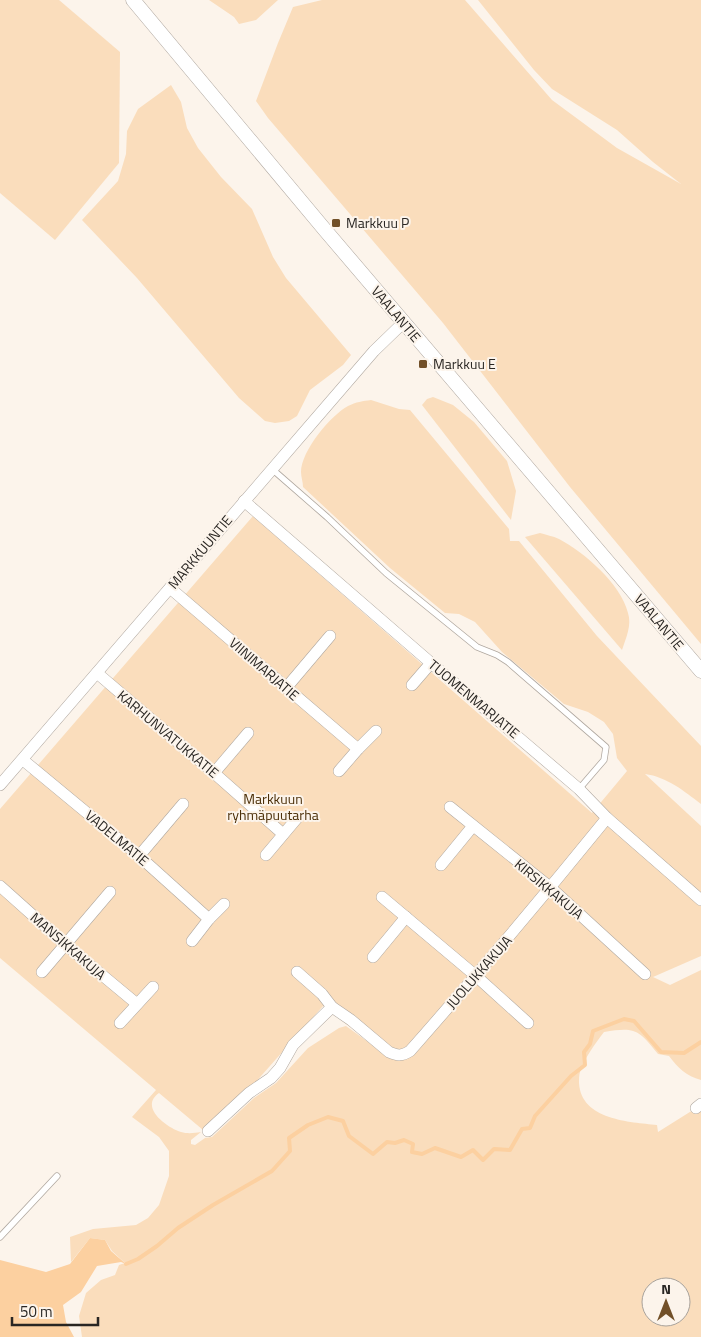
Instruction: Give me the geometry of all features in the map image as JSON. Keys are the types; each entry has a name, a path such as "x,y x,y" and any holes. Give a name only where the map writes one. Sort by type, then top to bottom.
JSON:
{"street":[{"name":"VAALANTIE","path":"133,0 324,230 701,670"},
{"name":"MARKKUUNTIE","path":"0,786 374,351 404,322"},
{"name":"TUOMENMARJATIE","path":"244,502 430,663 580,789 608,818 701,900"},
{"name":"VIINIMARJATIE","path":"170,588 358,749"},
{"path":"286,688 330,636"},
{"path":"412,685 430,663"},
{"name":"KARHUNVATUKKATIE","path":"97,673 283,834"},
{"path":"339,771 376,731"},
{"path":"214,773 248,733"},
{"name":"VADELMATIE","path":"23,760 139,856 209,919"},
{"path":"139,856 183,804"},
{"name":"KIRSIKKAKUJA","path":"450,807 551,888 645,974"},
{"path":"266,855 298,817"},
{"name":"JUOLUKKAKUJA","path":"297,972 322,994 332,1007 351,1020 389,1052 403,1056 410,1051 476,976 608,818"},
{"path":"441,865 473,826"},
{"name":"MANSIKKAKUJA","path":"0,886 66,945 137,1004"},
{"path":"42,972 110,892"},
{"path":"382,897 476,976 528,1023"},
{"path":"192,941 209,919 224,904"},
{"path":"374,957 406,917"},
{"path":"120,1023 153,987"},
{"path":"208,1131 249,1093 271,1078 280,1068 292,1045 332,1007"}],"lane":[{"path":"272,469 327,517 386,573 477,647 497,655 508,662 606,747 604,760 580,789"},
{"path":"0,1237 57,1176"}],"green space":[{"path":"0,0 59,0 120,52 119,163 55,240 0,193"},
{"path":"209,0 278,0 256,20 239,24 234,17"},
{"path":"322,0 465,0 552,100 617,148 681,184 617,130 552,89 534,70 478,0 701,0 701,644 570,487 443,323 268,118 256,101 293,7"},
{"path":"171,85 181,102 187,128 198,148 221,177 252,209 273,257 286,278 351,355 343,365 310,390 297,416 289,421 275,423 265,421 239,398 137,278 82,220 118,181 126,154 127,131 138,109"},
{"path":"433,397 453,405 474,422 507,461 516,491 511,520 422,405 427,399"},
{"name":"Markkuun ryhmäpuutarha","path":"371,400 399,409 410,410 509,529 510,541 519,541 597,636 701,746 701,804 668,781 645,774 701,826 701,956 653,977 670,985 701,970 701,1080 683,1071 669,1056 658,1054 640,1035 629,1030 623,1030 604,1032 585,1061 580,1073 579,1083 582,1095 588,1105 597,1112 621,1120 657,1125 658,1132 701,1105 701,1337 82,1337 79,1316 86,1293 101,1280 115,1275 119,1265 125,1263 112,1251 105,1240 90,1238 71,1262 70,1237 93,1229 136,1225 148,1218 159,1205 169,1176 169,1151 159,1137 132,1117 156,1090 0,958 0,809 253,516 592,813 627,771 617,758 613,734 604,722 588,712 564,704 502,652 475,622 459,614 445,613 390,568 303,487 302,464 311,444 333,417 348,406","holes":["323,1006 382,1052 346,1026 339,1028 308,1048 276,1083 254,1098 212,1137 205,1138 195,1145 191,1144 191,1140 201,1132 181,1132 168,1126 153,1110 154,1098 159,1093 209,1135"]},
{"path":"540,533 559,539 590,560 618,591 629,618 628,632 622,650 525,537"}],"shaded area":[{"path":"90,1238 105,1240 111,1251 126,1264 121,1262 97,1266 81,1292 63,1305 66,1322 74,1337 0,1337 0,1260 46,1272 70,1264"}],"waterway":[{"path":"126,1264 138,1259 178,1228 213,1205 272,1171 290,1151 289,1138 308,1125 328,1117 343,1121 349,1136 373,1154 387,1142 395,1143 404,1140 413,1144 412,1152 422,1154 435,1148 461,1157 473,1150 483,1160 494,1149 510,1150 522,1129 530,1128 535,1116 571,1076 585,1065 584,1052 590,1044 593,1031 624,1019 634,1021 661,1052 684,1053 701,1042"}],"place":[{"name":"Markkuu P","path":"336,223"},
{"name":"Markkuu E","path":"423,364"}]}
